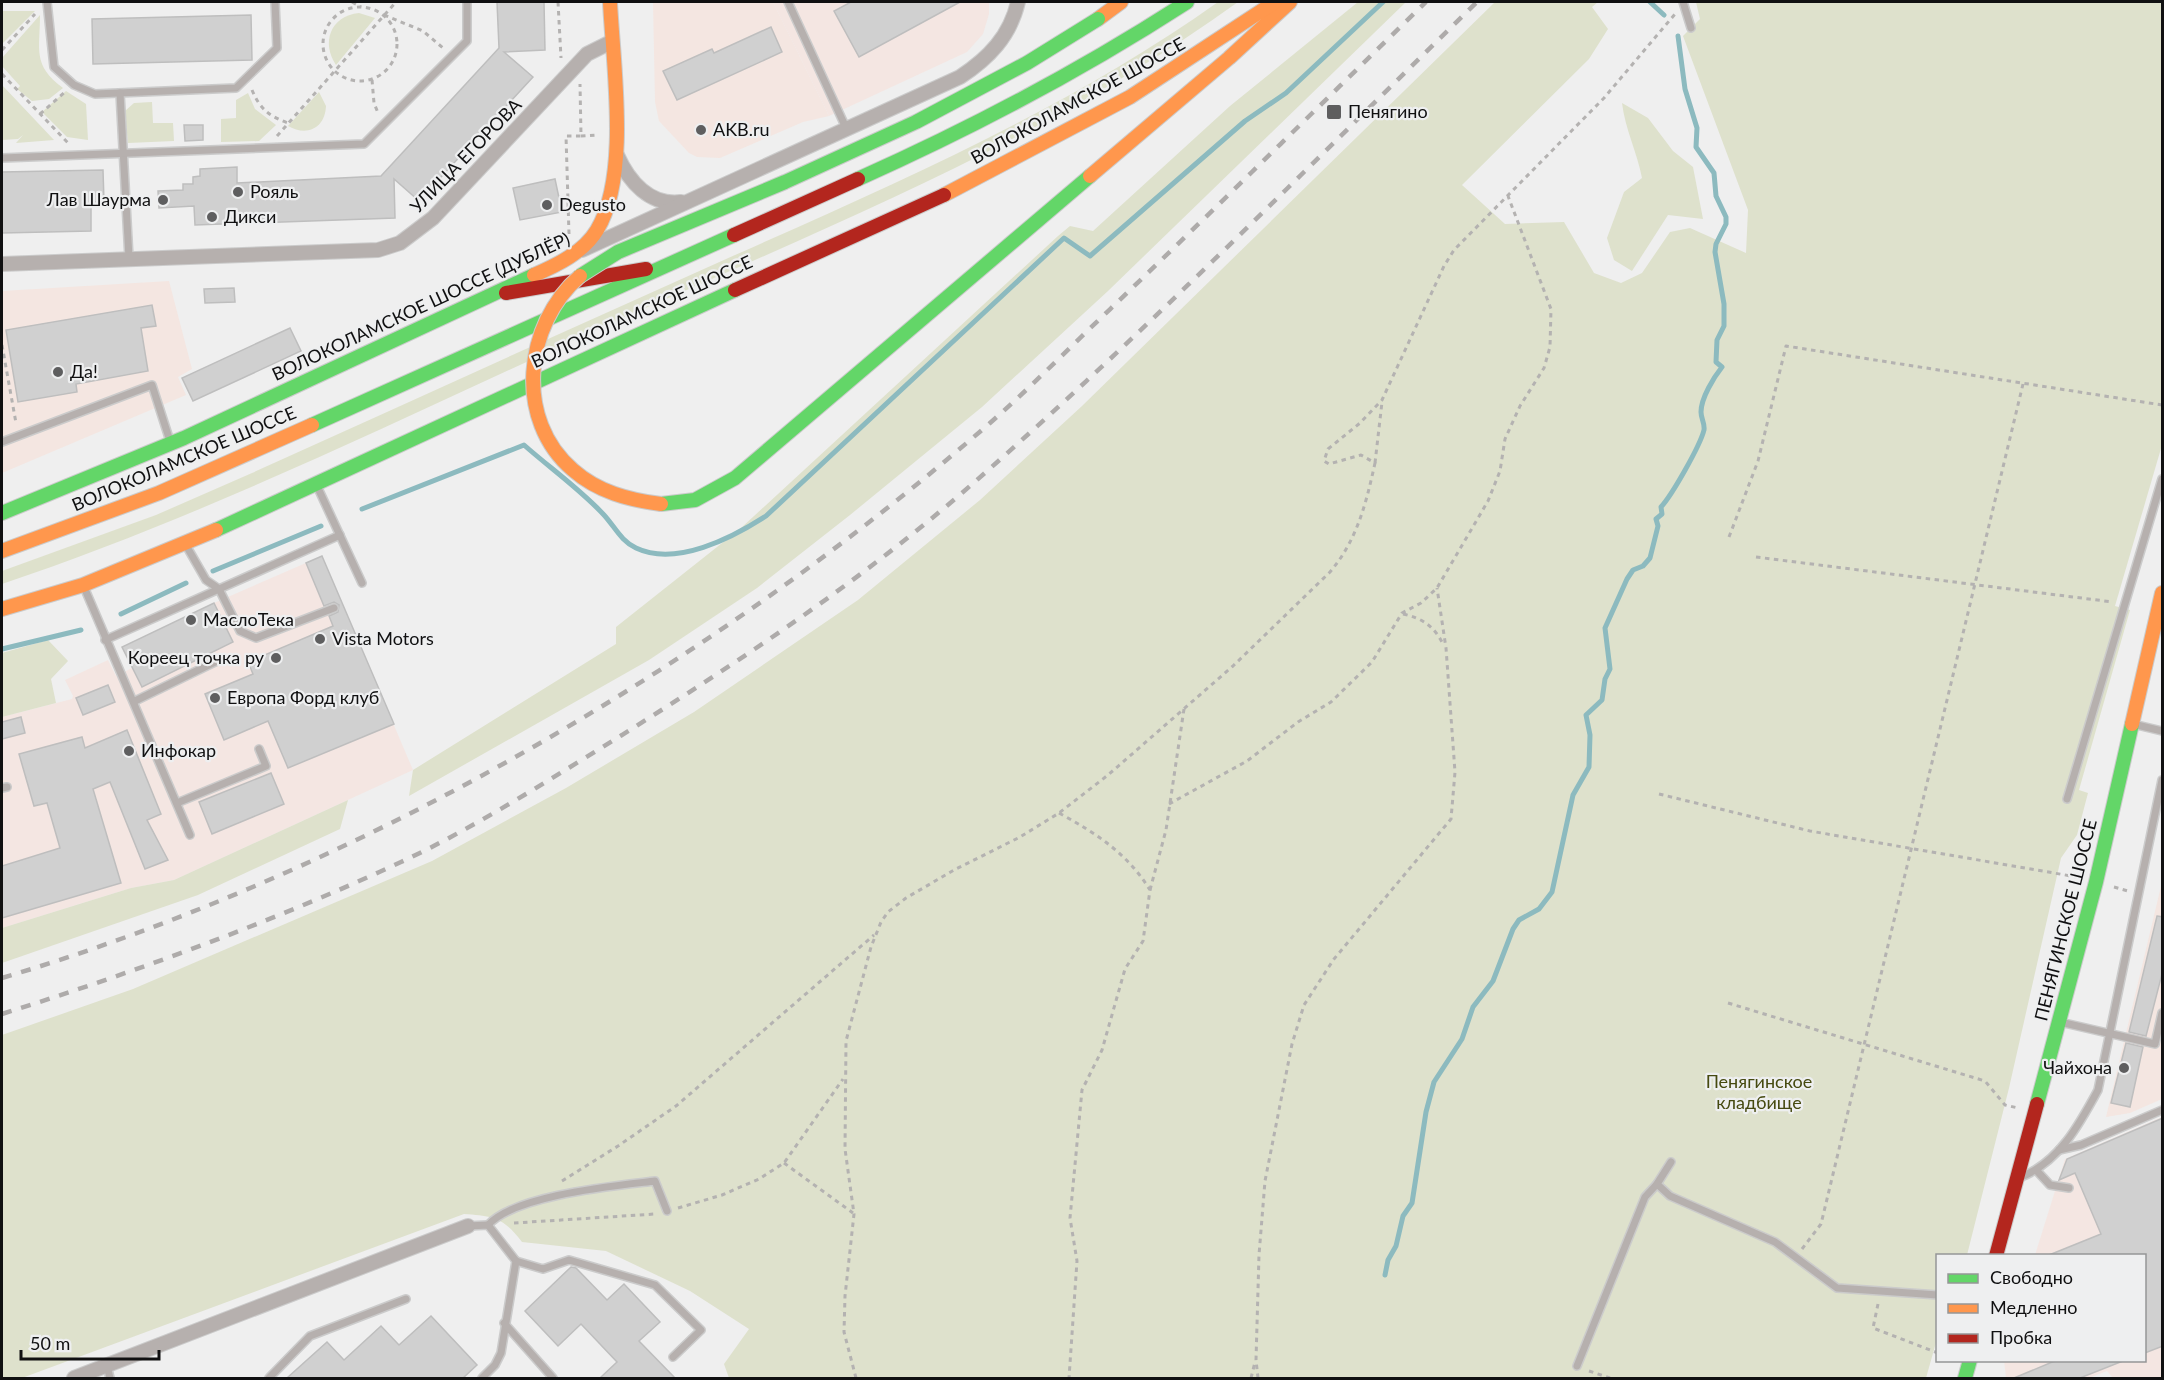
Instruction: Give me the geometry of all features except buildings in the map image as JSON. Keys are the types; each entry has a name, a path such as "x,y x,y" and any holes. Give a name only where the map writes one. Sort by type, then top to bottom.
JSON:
{"main road":[{"path":"571,248 598,230 606,211 613,183 615,150 610,2"},
{"path":"1121,2 1044,55 948,108 802,175 605,260 574,281 560,297 542,328 532,362 533,398 544,432 564,461 591,484 632,502 661,504 695,500 735,478 1229,58 1290,2"},
{"name":"ВОЛОКОЛАМСКОЕ ШОССЕ","path":"2,551 159,493 867,176 1013,105 1110,52 1187,2"},
{"name":"ВОЛОКОЛАМСКОЕ ШОССЕ","path":"2,609 83,585 186,544 423,432 950,192 1130,97 1210,47 1275,2"},
{"name":"ВОЛОКОЛАМСКОЕ ШОССЕ (ДУБЛЁР)","path":"2,513 171,443 416,331 571,248"},
{"path":"483,297 664,266"},
{"name":"ПЕНЯГИНСКОЕ ШОССЕ","path":"1997,1254 2096,882 2163,593"},
{"path":"1965,1378 1969,1362"}],"street":[{"name":"ВОЛОКОЛАМСКОЕ ШОССЕ (ДУБЛЁР)","path":"571,248 692,200 960,77 982,62 1004,38 1018,2"},
{"name":"УЛИЦА ЕГОРОВА","path":"2,264 378,250 400,243 433,218 587,54 611,42"},
{"path":"615,150 624,172 648,195 660,202 692,200"},
{"path":"74,1378 109,1372 468,1226"}],"lane":[{"path":"47,2 54,67 74,85 95,94 236,88 278,48 275,2"},
{"path":"2,158 364,144 453,58 467,41 467,2"},
{"path":"788,2 847,130"},
{"path":"1684,2 1691,28"},
{"path":"120,93 129,258"},
{"path":"2,442 152,385 171,443"},
{"path":"2067,799 2163,479"},
{"path":"316,484 362,583"},
{"path":"105,640 340,535"},
{"path":"186,544 206,580 219,589 240,631 256,638 334,608"},
{"path":"83,585 105,640 135,700 190,835"},
{"path":"135,700 217,661"},
{"path":"2133,724 2163,731"},
{"path":"177,802 266,766 259,749"},
{"path":"2016,1179 2037,1171 2059,1150 2080,1122 2097,1090 2163,780"},
{"path":"2058,1022 2155,1044 2163,1013"},
{"path":"2059,1150 2081,1145 2163,1110"},
{"path":"1577,1366 1645,1197 1657,1184 1671,1162"},
{"path":"2037,1171 2050,1185 2062,1189 2069,1188"},
{"path":"468,1226 488,1225 496,1215 532,1202 599,1187 655,1180 667,1211"},
{"path":"1657,1184 1670,1196 1775,1242 1837,1288 1936,1295"},
{"path":"488,1225 516,1261 543,1269 569,1260 655,1285 701,1330 673,1356"},
{"path":"482,1378 495,1365 501,1353 504,1323 516,1261"},
{"path":"269,1378 310,1336 406,1299"},
{"path":"504,1323 553,1378"}],"path":[{"path":"352,2 423,31 453,58"},
{"path":"265,148 336,72 382,15 396,2"},
{"path":"558,2 561,68"},
{"path":"856,1378 844,1332 845,1296 854,1214 845,1149 846,1041 875,934 888,912 906,898 954,870 1020,837 1059,813 1108,775 1233,666 1344,555 1356,532 1375,463 1382,400 1444,266 1467,236 1604,98 1684,2"},
{"path":"361,7 340,14 326,31 324,53 336,72 353,81 372,80 390,66 397,45 390,23 382,15"},
{"path":"2,50 39,10"},
{"path":"2,74 80,155"},
{"path":"580,77 581,136"},
{"path":"246,78 259,107 272,117 288,123"},
{"path":"372,80 374,103 384,125"},
{"path":"40,114 74,85"},
{"path":"571,248 566,136 601,135"},
{"path":"1169,804 1247,761 1298,722 1331,702 1372,662 1402,614 1421,603 1437,588 1488,501 1500,471 1505,439 1520,406 1544,368 1550,348 1551,309 1508,196"},
{"path":"2,345 14,415 20,435"},
{"path":"1729,537 1758,461 1786,346 2163,405"},
{"path":"1795,1257 1821,1224 1977,584 2023,384"},
{"path":"1375,463 1361,455 1329,464 1324,461 1324,455 1337,440 1360,423 1382,400"},
{"path":"1756,557 2124,603"},
{"path":"1258,1378 1256,1360 1259,1255 1265,1181 1292,1044 1304,1005 1334,959 1451,819 1455,772 1446,648 1437,588"},
{"path":"1402,614 1418,617 1436,630 1446,648"},
{"path":"1069,1378 1077,1261 1070,1218 1082,1090 1102,1050 1125,969 1143,941 1150,890 1169,804 1184,709"},
{"path":"1659,794 1810,831 2076,877"},
{"path":"1059,813 1101,836 1138,871 1150,890"},
{"path":"2106,885 2139,894"},
{"path":"556,1185 676,1106 875,934"},
{"path":"1728,1003 1985,1082 2005,1105 2022,1110"},
{"path":"488,1225 657,1214 722,1195 759,1179 784,1162 844,1077"},
{"path":"784,1162 854,1214"},
{"path":"1881,1291 1873,1328 1936,1352"},
{"path":"1251,1378 1256,1360"},
{"path":"1577,1366 1610,1378"}],"shaded area":[{"path":"653,2 773,2 829,116 803,122 720,158 697,157 689,153 659,121 655,102"},
{"path":"773,2 989,2 989,14 983,34 967,52 829,116"},
{"path":"169,281 192,369 178,377 186,395 2,473 2,291"},
{"path":"322,556 413,770 174,880 131,888 2,928 2,717 72,699 73,696 65,680 108,660 116,676 132,668 122,647 214,603"},
{"path":"2162,882 2162,1099 2130,1113 2106,1117"},
{"path":"2162,1117 2162,1378 2113,1378 2107,1371 2089,1378 2006,1378 2004,1362 2146,1362 2146,1254 2035,1254 2065,1159"}],"green space":[{"path":"1218,2 1238,2 1164,52 1087,98 929,181 230,496 79,557 2,584 2,571 156,515 922,170 1044,109 1103,76"},
{"path":"1358,2 1406,2 1108,291 982,407 757,588 649,660 409,796 413,770 616,644 616,627 741,528 1058,236 1070,226 1093,231 1230,106"},
{"name":"Пенягинское кладбище","path":"1495,2 1598,2 1592,7 1608,29 1589,59 1462,185 1505,224 1564,222 1594,273 1621,283 1642,273 1670,232 1690,228 1746,253 1748,210 1683,36 1700,19 1696,2 2162,2 2162,445 2115,606 2130,610 2079,790 2088,793 2077,835 2061,858 2009,1088 1967,1254 1936,1254 1936,1343 1926,1378 729,1378 724,1364 749,1329 690,1291 606,1251 522,1242 510,1228 498,1220 464,1214 22,1378 2,1378 2,1035 133,989 432,861 566,788 694,712 858,600 980,500 1082,406"},
{"path":"2,11 35,11 2,44"},
{"path":"359,13 375,18 336,65 329,48 331,32 341,19"},
{"path":"40,15 39,47 42,64 53,80 63,88 49,99 32,101 17,89 20,86 2,66 2,58"},
{"path":"2,85 54,140 16,143 23,135 18,139 2,140"},
{"path":"66,91 86,104 88,140 67,137 42,112"},
{"path":"319,92 326,106 325,114 319,125 302,131 288,126"},
{"path":"248,93 255,109 276,125 259,141 221,142 221,119 236,118 236,100"},
{"path":"152,102 153,123 173,123 174,141 128,143 125,111 134,103"},
{"path":"1622,103 1648,118 1673,151 1693,167 1703,219 1668,215 1632,271 1614,260 1607,238 1624,192 1642,178"},
{"path":"48,640 68,661 51,679 56,703 2,717 2,653"},
{"path":"348,800 340,829 198,895 2,963 2,928 131,888 174,880"}],"waterway":[{"path":"362,509 524,445 585,497 604,515 622,538 636,548 652,553 686,552 737,533 766,516 1064,238 1090,256 1245,121 1286,93 1383,2"},
{"path":"1650,2 1664,15"},
{"path":"1385,1275 1388,1260 1396,1246 1403,1216 1412,1203 1426,1112 1434,1082 1462,1039 1473,1007 1493,981 1513,929 1519,920 1539,909 1552,892 1573,795 1589,767 1590,735 1586,715 1602,700 1605,679 1610,669 1605,628 1627,579 1633,570 1643,566 1650,558 1658,526 1656,519 1662,514 1661,507 1697,447 1704,430 1701,412 1703,400 1722,367 1716,362 1717,340 1724,326 1724,304 1715,252 1716,244 1726,224 1726,217 1716,196 1714,173 1696,147 1697,128 1685,89 1678,36"},
{"path":"213,571 321,526"},
{"path":"121,614 186,583"},
{"path":"2,649 81,630"}],"railway":[{"path":"2,978 135,934 267,881 397,820 524,752 648,677 768,597 882,512 1005,410 1426,2"},
{"path":"2,1014 104,981 254,925 401,862 485,818 541,785 757,648 844,586 929,521 1035,428 1227,247 1477,2"}],"traffic: fast":[{"path":"858,179 1026,97 1187,2"},
{"path":"580,276 618,252 785,182 916,122 1027,63 1098,19"},
{"path":"661,504 695,500 735,478 1090,176"},
{"path":"312,425 734,235"},
{"path":"2,513 184,438 534,275"},
{"path":"216,530 735,290"},
{"path":"2037,1104 2096,882 2132,724"},
{"path":"1965,1378 1969,1362"}],"traffic: slow":[{"path":"534,275 561,262 585,245 597,230 607,207 613,180 617,119 610,2"},
{"path":"1098,19 1121,2"},
{"path":"944,195 1130,97 1275,2"},
{"path":"1090,176 1229,58 1290,2"},
{"path":"580,276 561,296 547,320 538,345 533,372 535,399 541,425 554,449 583,478 614,494 661,504"},
{"path":"2,551 159,493 312,425"},
{"path":"2,609 83,585 216,530"},
{"path":"2132,724 2162,593"}],"traffic: jam":[{"path":"734,235 858,179"},
{"path":"735,290 944,195"},
{"path":"506,293 646,269"},
{"path":"1997,1254 2037,1104"}],"place":[{"name":"Пенягино","path":"1334,112"},
{"name":"AKB.ru","path":"701,130"},
{"name":"Рояль","path":"238,192"},
{"name":"Лав Шаурма","path":"163,200"},
{"name":"Degusto","path":"547,205"},
{"name":"Дикси","path":"212,217"},
{"name":"Да!","path":"58,372"},
{"name":"МаслоТека","path":"191,620"},
{"name":"Vista Motors","path":"320,639"},
{"name":"Кореец точка ру","path":"276,658"},
{"name":"Европа Форд клуб","path":"215,698"},
{"name":"Инфокар","path":"129,751"},
{"name":"Чайхона","path":"2124,1068"}]}
